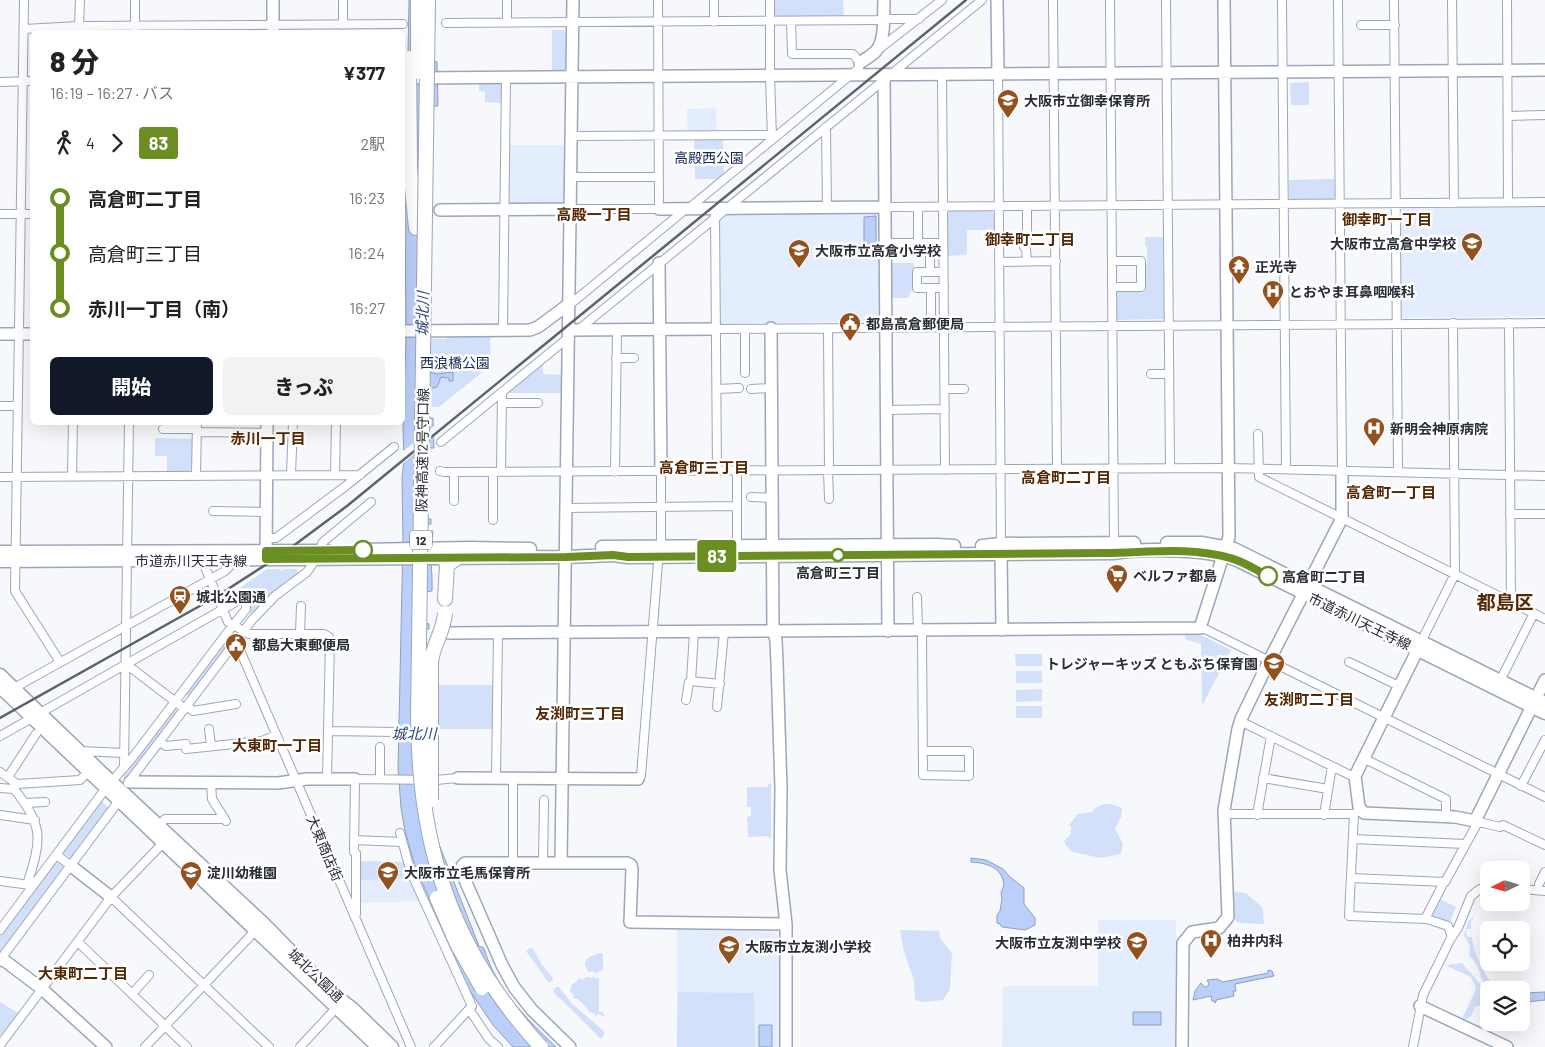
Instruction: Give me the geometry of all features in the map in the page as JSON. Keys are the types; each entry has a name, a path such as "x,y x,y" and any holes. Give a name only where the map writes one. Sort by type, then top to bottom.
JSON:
{"highway":[{"path":"409,0 409,148 416,228"},
{"name":"阪神高速12号守口線","path":"418,0 409,728 409,758 413,802 421,847 432,883 457,944 491,1000 529,1047"},
{"name":"阪神高速12号守口線","path":"428,0 418,757 422,801 434,859 448,900 466,940 499,996 541,1047"},
{"path":"445,558 445,599"},
{"path":"445,613 442,632 434,647 431,662 430,791 441,857 466,940"}],"main road":[{"name":"市道赤川天王寺線","path":"660,552 1114,548 1201,543 1225,551 1242,553 1306,589 1537,703"},
{"name":"市道赤川天王寺線","path":"445,558 505,548 628,557 660,552 737,546 773,551"},
{"name":"市道赤川天王寺線","path":"0,552 15,557"},
{"name":"市道赤川天王寺線","path":"0,561 15,557 394,554 445,558 566,553"},
{"name":"市道赤川天王寺線","path":"127,556 237,559 266,555"},
{"name":"市道赤川天王寺線","path":"1419,646 1500,681 1537,703 1545,713"},
{"name":"城北公園通","path":"0,674 5,691 80,751 109,785"},
{"name":"城北公園通","path":"36,715 88,772 109,785 124,791 159,825 167,839"},
{"name":"城北公園通","path":"124,791 167,839 259,927 332,993 340,1005 378,1047"},
{"name":"城北公園通","path":"340,1005 392,1047"}],"street":[{"path":"24,0 15,591 60,662"},
{"path":"79,26 80,0"},
{"path":"135,0 135,29"},
{"path":"273,0 273,29"},
{"path":"343,0 343,25"},
{"path":"507,0 507,23"},
{"path":"561,862 566,508 572,332 569,304 574,0"},
{"path":"658,0 659,209"},
{"path":"714,0 714,22"},
{"path":"770,0 772,137"},
{"path":"876,50 881,40 884,0"},
{"path":"405,331 533,329 577,299 772,137 859,68 860,63 894,39 942,0"},
{"path":"441,442 572,332 659,263 719,211 982,0"},
{"path":"997,0 1002,630"},
{"path":"1053,0 1057,469"},
{"path":"1110,0 1114,548"},
{"path":"1166,0 1170,468"},
{"path":"1200,628 1229,536 1224,0"},
{"path":"1282,0 1286,469"},
{"path":"1182,1047 1183,943 1192,932 1220,928 1228,917 1224,814 1240,721 1342,518 1338,0"},
{"path":"1394,0 1398,472"},
{"path":"1452,0 1454,203"},
{"path":"1507,0 1508,202"},
{"path":"446,23 919,19"},
{"path":"791,21 792,54 853,54 860,63"},
{"path":"24,29 79,26 135,29 273,29 403,24"},
{"path":"1361,25 1395,25"},
{"path":"405,78 1545,70"},
{"path":"942,74 945,470"},
{"path":"886,76 885,243 888,631"},
{"path":"503,330 506,78"},
{"path":"0,82 30,81"},
{"path":"1508,116 1545,115"},
{"path":"826,126 827,208"},
{"path":"572,136 772,137"},
{"path":"571,177 659,177"},
{"path":"440,210 687,208 719,211 885,207 1545,202"},
{"path":"999,238 1027,240 1027,206"},
{"path":"918,207 918,243"},
{"path":"717,472 716,329 719,211"},
{"path":"0,214 30,214"},
{"path":"1024,240 1027,262"},
{"path":"885,243 943,243"},
{"path":"930,243 930,272"},
{"path":"999,262 1056,261"},
{"path":"1112,261 1141,261 1141,287 1112,287"},
{"path":"124,791 211,783 278,783 327,779 638,779 641,776 660,552 659,263"},
{"path":"944,272 917,272 917,288 944,288"},
{"path":"931,288 931,327"},
{"path":"572,332 660,329 1545,322"},
{"path":"1452,937 1448,926 1426,919 1349,916 1353,839 1357,812 1354,777 1455,574 1453,323"},
{"path":"1509,323 1511,602"},
{"path":"771,328 774,632 776,640 781,788 780,870 786,924 786,1047"},
{"path":"828,328 829,499"},
{"path":"745,329 745,373"},
{"path":"615,472 617,330"},
{"path":"0,334 30,334"},
{"path":"616,358 634,358"},
{"path":"1151,374 1169,374"},
{"path":"716,388 740,388"},
{"path":"751,389 772,388"},
{"path":"944,389 964,388"},
{"path":"493,520 502,392"},
{"path":"502,403 538,403"},
{"path":"0,406 18,406"},
{"path":"886,410 945,409"},
{"path":"72,476 73,425"},
{"path":"124,768 129,425"},
{"path":"291,475 293,425"},
{"path":"335,475 336,425"},
{"path":"196,475 197,428"},
{"path":"163,429 267,428 266,555"},
{"path":"1258,434 1259,477 1545,619"},
{"path":"266,538 276,538 394,447"},
{"path":"440,471 567,473 1258,468 1545,476"},
{"path":"736,471 737,546"},
{"path":"454,472 454,501"},
{"path":"0,477 360,475"},
{"path":"751,498 772,498"},
{"path":"106,1047 42,989 5,961 0,960 243,631 275,596 307,572 318,555 323,542 371,502"},
{"path":"566,508 737,506"},
{"path":"213,511 266,512"},
{"path":"1510,514 1545,514"},
{"path":"5,691 225,571 237,559"},
{"path":"205,567 228,622 243,631 249,634 324,634 329,636 327,779"},
{"path":"917,597 920,631 923,775 969,776 969,751 923,750"},
{"path":"0,736 241,599 246,601 246,609 57,855 30,885 0,930"},
{"path":"300,634 301,606"},
{"path":"1500,681 1534,613"},
{"path":"449,633 1200,628 1208,630 1545,797"},
{"path":"686,700 688,682 691,681 694,632"},
{"path":"718,707 724,632"},
{"path":"496,778 498,633"},
{"name":"大東商店街","path":"236,641 410,1047"},
{"path":"1349,662 1399,686"},
{"path":"126,664 175,702 193,711 236,704"},
{"path":"1426,919 1465,844 1498,774 1537,703 1545,680"},
{"path":"691,681 720,684"},
{"path":"1240,721 1354,777"},
{"path":"209,729 211,746"},
{"path":"328,731 397,732"},
{"path":"8,777 36,734"},
{"path":"160,742 166,746 186,744 186,748 262,741 276,735"},
{"path":"1257,815 1271,736"},
{"path":"1521,786 1545,740"},
{"path":"380,747 380,778"},
{"path":"80,751 124,753"},
{"path":"1536,756 1545,761"},
{"path":"1363,758 1446,799 1446,816"},
{"path":"1324,815 1332,766"},
{"path":"0,772 8,777 16,787 35,820 39,841 30,885"},
{"path":"0,788 80,780 88,772"},
{"path":"513,778 513,862"},
{"path":"1263,778 1328,789"},
{"path":"355,779 356,918"},
{"path":"159,825 166,819 225,820 212,799 211,783"},
{"path":"543,862 544,800"},
{"path":"25,803 45,802"},
{"path":"1224,814 1324,815 1357,812 1446,816 1500,827 1503,825 1545,845"},
{"path":"0,815 35,820"},
{"path":"400,833 408,862 422,896 472,1006 434,1047"},
{"path":"4,1044 42,989 111,897 167,839"},
{"path":"1353,839 1465,844"},
{"path":"354,840 402,842"},
{"path":"57,855 111,897 269,1047"},
{"path":"570,1047 532,1010 512,983 499,959 461,871 462,865 469,862 625,863 631,865 632,869 630,922 786,924"},
{"path":"1539,884 1545,872"},
{"path":"1351,878 1444,882"},
{"path":"0,881 30,885"},
{"path":"1413,1047 1423,995 1458,928 1471,896 1480,889"},
{"path":"1530,890 1545,891"},
{"path":"145,1047 259,927"},
{"path":"78,942 188,1047"},
{"path":"132,994 149,975"},
{"path":"300,1047 340,1005"},
{"path":"1420,1006 1507,1047"},
{"path":"469,1009 489,1039 498,1047"}],"shaded area":[{"path":"716,108 717,132 688,133 687,109"},
{"path":"507,145 565,145 565,205 509,205 506,202"},
{"name":"大阪市立高倉中学校","path":"1545,206 1545,316 1403,318 1400,314 1399,211 1403,207"},
{"name":"大阪市立高倉小学校","path":"876,212 878,214 880,316 875,321 720,324 718,223 721,217 726,214"},
{"name":"大阪市立毛馬保育所","path":"413,879 422,901 358,903 358,880"},
{"name":"大阪市立友渕中学校","path":"1098,920 1176,920 1175,1047 1002,1047 1003,986 1098,986"},
{"name":"大阪市立友渕小学校","path":"677,929 773,932 780,938 780,1047 677,1047"}],"green space":[{"path":"774,0 843,0 844,17 778,19 774,15"},
{"path":"552,30 563,30 566,33 566,67 564,73 552,73"},
{"path":"1309,82 1309,105 1291,105 1290,83"},
{"path":"479,84 503,84 502,103 485,102 485,92 479,91"},
{"name":"高殿西公園","path":"694,139 723,139 724,174 718,179 695,179"},
{"path":"1334,179 1335,196 1333,199 1289,198 1289,180"},
{"path":"949,211 991,211 995,213 995,230 967,230 967,253 965,255 947,256 946,214"},
{"path":"1145,237 1163,237 1164,319 1116,320 1116,290 1143,289 1143,265 1147,264"},
{"path":"892,263 914,263 914,291 911,291 908,298 892,298"},
{"name":"西浪橋公園","path":"448,337 490,337 491,365 439,407 428,407 430,339 446,339"},
{"path":"543,364 543,374 563,375 562,393 506,393"},
{"path":"155,438 193,439 192,468 189,471 167,471 167,456 155,456"},
{"path":"267,569 279,569 280,571 296,569 299,574 270,595 251,616 248,600 240,588"},
{"path":"1196,634 1231,650 1202,706 1201,644 1185,639 1185,635"},
{"path":"228,636 232,639 189,696 185,693"},
{"path":"1015,654 1042,654 1042,666 1016,666"},
{"path":"1016,671 1042,671 1042,683 1016,683"},
{"path":"437,685 494,685 493,729 437,729"},
{"path":"1042,689 1042,701 1016,702 1016,690"},
{"path":"1016,706 1042,706 1042,718 1016,718"},
{"path":"173,709 176,709 177,712 127,779 123,775"},
{"path":"771,784 771,839 767,836 748,837 747,817 751,816 751,807 747,807 747,787 767,787"},
{"path":"100,800 110,809 73,860 61,851"},
{"path":"1104,804 1111,804 1122,808 1121,817 1115,829 1123,844 1121,854 1101,858 1073,852 1066,846 1064,841 1071,834 1071,827 1069,825 1078,814 1092,812 1095,808"},
{"path":"55,860 66,869 2,954 0,954 0,933"},
{"path":"358,861 406,862 413,879 358,880"},
{"path":"1234,892 1246,893 1262,907 1264,924 1239,923 1235,920"},
{"path":"1438,898 1456,907 1449,924 1430,916"},
{"path":"1473,917 1471,929 1466,929 1467,937 1472,937 1480,962 1480,971 1484,971 1490,981 1482,980 1477,965 1469,955 1470,946 1464,935 1468,922"},
{"path":"900,930 939,931 940,938 952,953 950,989 943,1000 924,1002 915,1000 914,981 903,948"},
{"path":"530,948 533,949 542,965 553,978 549,983 526,951"},
{"path":"600,953 603,954 603,970 597,974 593,971 589,972 585,961 589,957"},
{"path":"1462,963 1480,984 1480,1005 1475,1007 1471,1016 1467,1019 1462,1019 1476,989 1471,977 1445,965"},
{"path":"586,977 599,978 599,1012 603,1012 604,1017 599,1014 596,1016 589,1012 577,998 573,998 574,996 570,991 572,984 579,978 583,980"},
{"path":"556,987 559,987 571,1003 604,1031 601,1039 557,997 553,991"},
{"path":"678,992 754,993 755,1047 677,1047"},
{"path":"0,1002 18,1013 0,1037"}],"water":[{"name":"城北川","path":"409,0 435,0 434,61 437,62 438,106 433,106 429,372 437,374 453,372 453,381 449,381 449,378 441,377 437,387 429,389 429,418 433,418 434,448 429,448 427,519 431,519 431,524 427,524 427,531 433,531 431,546 432,591 426,592 426,623 429,624 429,629 426,629 426,653 431,653 429,784 433,829 479,946 484,948 489,963 513,1002 556,1047 513,1047 493,1025 463,977 415,866 405,831 398,768 403,540 403,425 405,425 405,207"},
{"path":"876,216 876,244 864,244 864,217"},
{"path":"971,858 986,860 1003,869 1024,888 1024,904 1035,918 1035,925 1025,930 1002,927 997,923 997,915 1000,911 1002,899 1001,893 1004,885 1003,879 993,867 983,863 971,862"},
{"path":"1268,970 1272,971 1274,976 1235,984 1236,991 1233,991 1234,996 1216,1000 1215,1003 1212,1001 1211,996 1193,1000 1195,991 1201,983 1204,987 1207,987 1209,984 1207,980 1217,979 1223,982 1268,973"},
{"path":"1545,992 1545,1000 1530,1002 1530,993"},
{"path":"1133,1012 1161,1012 1161,1025 1133,1025"},
{"path":"759,1025 772,1025 772,1047 759,1047"}],"pier":[{"path":"435,425 435,436 401,465 402,452"}],"railway":[{"path":"0,718 214,598 281,555 347,506 966,0"}],"bus line":[{"name":"83","path":"363,550 266,551 266,559 1175,551 1229,557 1268,576"}],"place":[{"name":"大阪市立御幸保育所","path":"1008,119"},
{"name":"大阪市立高倉中学校","path":"1472,262"},
{"name":"大阪市立高倉小学校","path":"799,269"},
{"name":"正光寺","path":"1239,285"},
{"name":"とおやま耳鼻咽喉科","path":"1273,310"},
{"name":"都島高倉郵便局","path":"850,342"},
{"name":"新明会神原病院","path":"1374,447"},
{"name":"高倉町三丁目","path":"838,555"},
{"name":"高倉町二丁目","path":"1268,576"},
{"name":"ベルファ都島","path":"1117,594"},
{"name":"城北公園通","path":"180,615"},
{"name":"都島大東郵便局","path":"236,663"},
{"name":"トレジャーキッズ ともぶち保育園","path":"1274,682"},
{"name":"淀川幼稚園","path":"191,891"},
{"name":"大阪市立毛馬保育所","path":"388,891"},
{"name":"柏井内科","path":"1211,959"},
{"name":"大阪市立友渕中学校","path":"1137,961"},
{"name":"大阪市立友渕小学校","path":"729,965"}],"district":[{"name":"高殿一丁目","path":"594,214"},
{"name":"御幸町一丁目","path":"1387,219"},
{"name":"御幸町二丁目","path":"1030,239"},
{"name":"赤川一丁目","path":"268,438"},
{"name":"高倉町三丁目","path":"704,467"},
{"name":"高倉町二丁目","path":"1066,477"},
{"name":"高倉町一丁目","path":"1391,492"},
{"name":"都島区","path":"1505,601"},
{"name":"友渕町二丁目","path":"1309,699"},
{"name":"友渕町三丁目","path":"580,713"},
{"name":"大東町一丁目","path":"277,745"},
{"name":"大東町二丁目","path":"83,973"}]}
